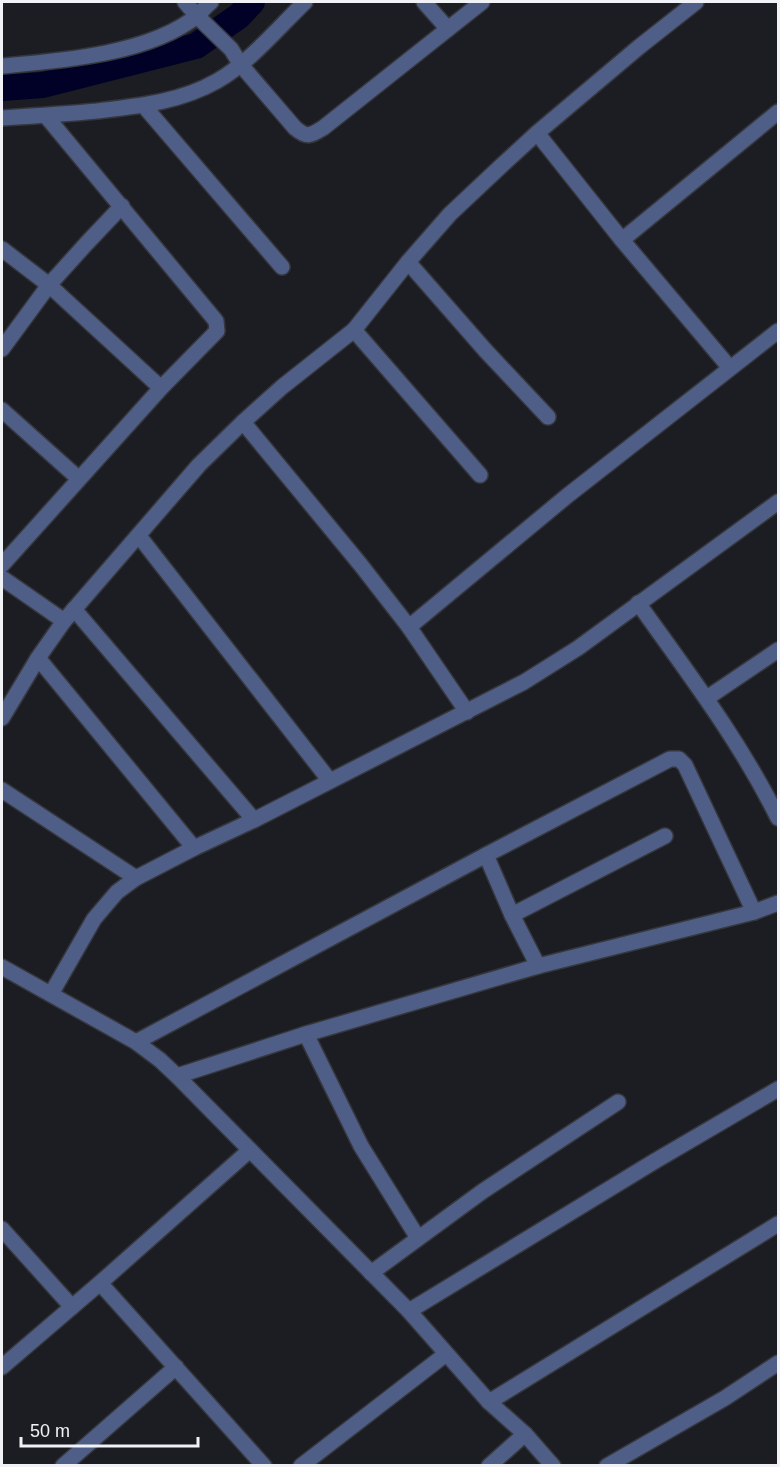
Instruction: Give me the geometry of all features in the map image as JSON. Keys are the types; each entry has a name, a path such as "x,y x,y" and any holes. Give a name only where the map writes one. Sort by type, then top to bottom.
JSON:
{"street":[{"path":"185,2 231,49 241,65 295,128 303,135 311,136 482,2"},
{"path":"2,66 64,61 131,47 167,34 197,16 211,2"},
{"path":"2,118 144,106 178,99 216,81 241,65 305,2"},
{"path":"424,2 448,29"},
{"path":"2,718 38,658 64,621 199,465 282,387 354,330 450,214 537,133 696,2"},
{"path":"144,106 282,267"},
{"path":"622,240 778,112"},
{"path":"2,565 78,478 217,331 216,321 46,116"},
{"path":"537,133 622,240 730,368"},
{"path":"2,350 49,285 122,206"},
{"path":"2,249 49,285 161,388"},
{"path":"408,262 485,350 548,417"},
{"path":"354,330 480,475"},
{"path":"409,627 567,496 778,331"},
{"path":"2,410 78,478"},
{"path":"243,422 409,627 467,712"},
{"path":"51,994 94,920 117,892 136,878 524,682 578,648 778,502"},
{"path":"139,536 330,781"},
{"path":"2,578 64,621"},
{"path":"638,603 743,752 778,818"},
{"path":"74,609 254,820"},
{"path":"707,698 778,650"},
{"path":"38,658 194,848"},
{"path":"136,1041 670,759 679,759 686,765 754,912"},
{"path":"2,790 136,878"},
{"path":"512,915 665,836"},
{"path":"486,855 512,915 538,966"},
{"path":"177,1076 306,1034 538,966 754,912 778,903"},
{"path":"2,967 136,1041 160,1060 409,1311 489,1402 525,1434 554,1466"},
{"path":"306,1034 361,1146 418,1238"},
{"path":"409,1311 656,1161 776,1095"},
{"path":"371,1273 483,1191 618,1102"},
{"path":"2,1367 250,1150"},
{"path":"489,1402 778,1224"},
{"path":"2,1229 72,1306"},
{"path":"100,1283 264,1466"},
{"path":"301,1466 446,1354"},
{"path":"607,1466 725,1398 778,1363"},
{"path":"63,1466 176,1367"},
{"path":"489,1466 525,1434"}],"waterway":[{"path":"2,88 43,85 196,46 239,16 252,2"}]}
